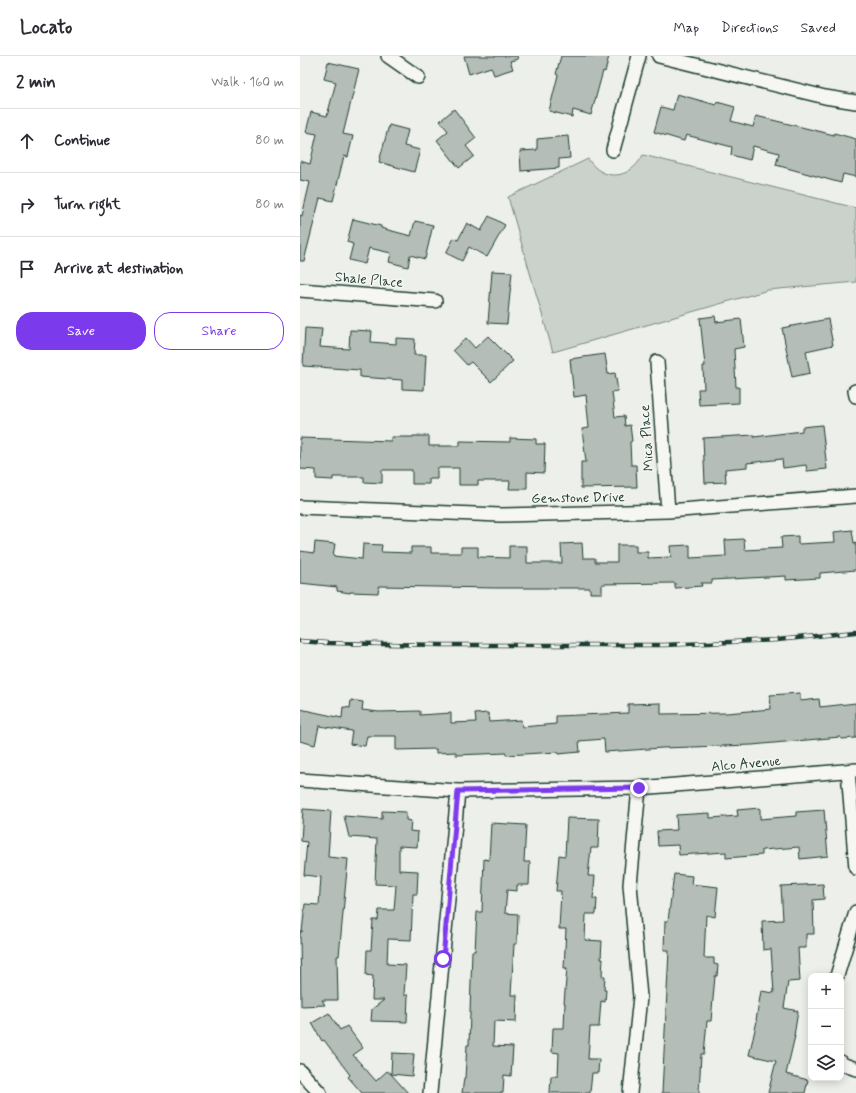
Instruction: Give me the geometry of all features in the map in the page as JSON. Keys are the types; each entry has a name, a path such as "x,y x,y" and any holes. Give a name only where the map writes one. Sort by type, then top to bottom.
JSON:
{"street":[{"path":"388,56 418,77"},
{"path":"613,150 639,56"},
{"path":"660,56 825,97 856,102"},
{"name":"Shale Place","path":"300,290 435,301"},
{"name":"Mica Place","path":"657,362 668,511"},
{"name":"Gemstone Drive","path":"300,507 500,515 668,511 856,496"},
{"path":"852,771 856,868"},
{"name":"Alco Avenue","path":"300,780 458,791 639,788 852,771"},
{"path":"630,1093 640,997 630,885 639,788"},
{"path":"430,1093 458,791"},
{"path":"838,973 856,912"},
{"path":"844,1065 856,1069"},
{"path":"300,1071 320,1093"}],"shaded area":[{"path":"643,155 856,208 856,282 768,290 553,352 508,197 588,159 601,172 616,175 631,169 638,163"}],"building":[{"path":"464,56 517,56 518,59 510,61 513,69 494,75 491,67 469,74"},
{"path":"561,56 609,56 605,72 603,71 591,115 573,110 572,117 549,111"},
{"path":"328,62 359,69 343,134 353,136 348,157 344,156 333,201 320,198 304,261 300,261 300,215 302,216 310,182 300,180 300,161 310,164 317,134 306,132 311,112 327,116 336,82 324,79"},
{"path":"677,94 716,105 717,102 735,107 731,121 753,127 756,116 856,139 856,177 843,174 841,183 776,165 779,153 753,146 750,160 731,155 732,147 686,135 684,141 654,132 661,107 673,110"},
{"path":"454,109 476,138 466,146 474,156 459,168 437,140 448,131 440,121"},
{"path":"389,125 408,130 404,146 420,150 414,172 379,162"},
{"path":"568,136 570,158 559,159 559,168 521,171 520,151 537,150 537,139"},
{"path":"489,216 505,225 487,257 469,247 462,261 446,253 454,238 458,240 467,223 481,231"},
{"path":"353,219 411,236 415,221 433,225 425,259 410,255 408,267 389,262 391,253 369,248 365,264 349,260 353,244 347,242"},
{"path":"492,271 512,272 507,324 488,323"},
{"path":"715,316 716,322 741,319 744,347 734,349 736,387 739,387 739,403 699,405 698,389 704,389 703,366 705,366 700,318"},
{"path":"828,319 833,345 806,351 810,373 792,377 782,328"},
{"path":"305,328 322,329 320,347 349,349 350,330 372,331 371,342 396,344 396,338 415,339 414,355 426,355 424,390 402,389 402,380 360,377 360,370 303,366"},
{"path":"488,336 513,361 491,382 471,362 467,365 453,350 466,338 475,348"},
{"path":"605,354 608,374 615,373 618,391 612,392 615,417 624,416 625,426 630,425 632,441 630,442 631,465 636,465 637,487 581,488 581,462 586,462 582,429 589,428 586,395 574,397 570,359"},
{"path":"822,425 827,469 807,471 806,465 783,468 782,459 747,463 747,467 725,469 726,482 705,483 703,438 754,435 754,437 802,431 802,427"},
{"path":"429,436 429,446 460,446 460,441 510,442 510,438 536,439 536,444 545,444 544,473 527,472 527,489 509,489 510,481 478,481 478,485 459,485 459,468 437,468 437,479 429,479 429,484 412,484 412,470 382,470 382,483 364,482 364,477 333,477 333,480 316,479 316,470 300,469 300,438 391,441 391,437"},
{"path":"852,530 854,543 856,542 856,570 820,573 820,578 786,580 786,576 712,580 712,583 701,583 702,586 675,588 675,583 602,584 602,593 590,593 590,588 379,586 378,593 350,593 337,591 337,587 300,583 300,551 314,553 315,542 335,544 333,556 362,559 363,544 382,545 381,552 411,553 411,547 431,547 431,553 461,553 461,547 478,547 478,557 509,558 509,546 527,546 527,563 562,563 561,544 582,543 583,558 595,558 595,562 617,562 617,545 636,545 636,552 648,552 648,558 671,557 670,546 690,545 690,558 726,556 725,540 744,539 745,550 782,548 781,537 798,536 798,544 835,542 834,532"},
{"path":"800,693 800,701 819,699 820,707 856,703 856,738 841,739 840,737 752,745 662,748 605,752 604,739 579,741 580,752 506,755 506,753 456,755 456,752 436,753 436,749 396,750 396,736 367,736 365,746 350,744 352,731 319,726 315,745 300,741 300,709 342,718 343,707 350,708 351,700 363,702 362,710 379,712 420,711 420,715 451,713 451,723 476,722 475,714 488,713 489,722 521,720 522,727 556,724 556,716 628,713 628,704 661,703 661,714 727,713 771,709 770,695"},
{"path":"760,808 760,819 796,816 796,812 824,810 828,856 800,859 799,847 762,850 762,855 726,858 726,852 679,855 678,845 658,846 657,831 677,830 676,815 710,813 710,818 738,816 737,810"},
{"path":"303,809 331,811 328,857 348,859 339,956 337,956 338,1000 322,1000 325,1005 301,1006 300,932 302,932 305,904 319,905 321,877 304,875 307,842 301,841"},
{"path":"382,811 406,812 406,820 411,821 410,831 418,832 417,847 399,846 399,870 418,871 417,894 413,894 411,940 388,939 387,964 406,965 404,995 408,995 407,1022 371,1021 372,1009 384,1000 372,1000 373,976 366,975 367,950 371,950 373,920 378,920 379,910 394,910 396,885 375,884 377,839 349,837 344,816 382,819"},
{"path":"567,818 599,819 598,848 591,848 588,876 595,876 593,899 597,899 596,914 586,914 585,940 602,941 602,976 605,976 604,990 606,990 605,1002 601,1001 599,1027 590,1027 588,1059 599,1059 598,1073 592,1073 590,1093 550,1093 551,1076 558,1076 559,1053 552,1052 553,1028 564,1028 564,1003 567,968 564,968 566,929 559,929 561,891 556,891 559,855 565,856"},
{"path":"491,823 526,825 524,862 530,862 529,885 517,885 517,891 507,890 505,913 518,914 517,944 514,944 511,995 517,995 516,1022 494,1021 493,1046 513,1047 511,1076 504,1075 503,1093 462,1093 465,1078 467,1045 469,1045 472,951 475,951 477,912 482,912 484,859 489,860"},
{"path":"674,874 692,876 691,884 718,887 715,917 706,915 704,958 714,958 714,964 718,965 717,976 715,976 711,1021 707,1021 704,1054 701,1054 699,1093 662,1093 669,950 664,950 665,921 668,921"},
{"path":"823,884 824,899 813,900 814,934 806,934 806,948 798,948 800,981 788,982 784,1008 798,1011 795,1036 786,1074 808,1080 805,1093 768,1093 776,1061 749,1055 757,1021 761,991 774,993 771,949 763,950 762,921 783,920 781,886"},
{"path":"329,1013 340,1030 347,1026 363,1048 353,1055 376,1081 387,1071 408,1093 362,1093 348,1077 350,1075 324,1040 322,1041 312,1023"},
{"path":"392,1053 414,1054 412,1076 391,1074"}],"railway":[{"path":"300,641 327,643 441,645 664,645 777,640 856,632"}],"route":[{"path":"443,959 458,791 639,788"}]}
